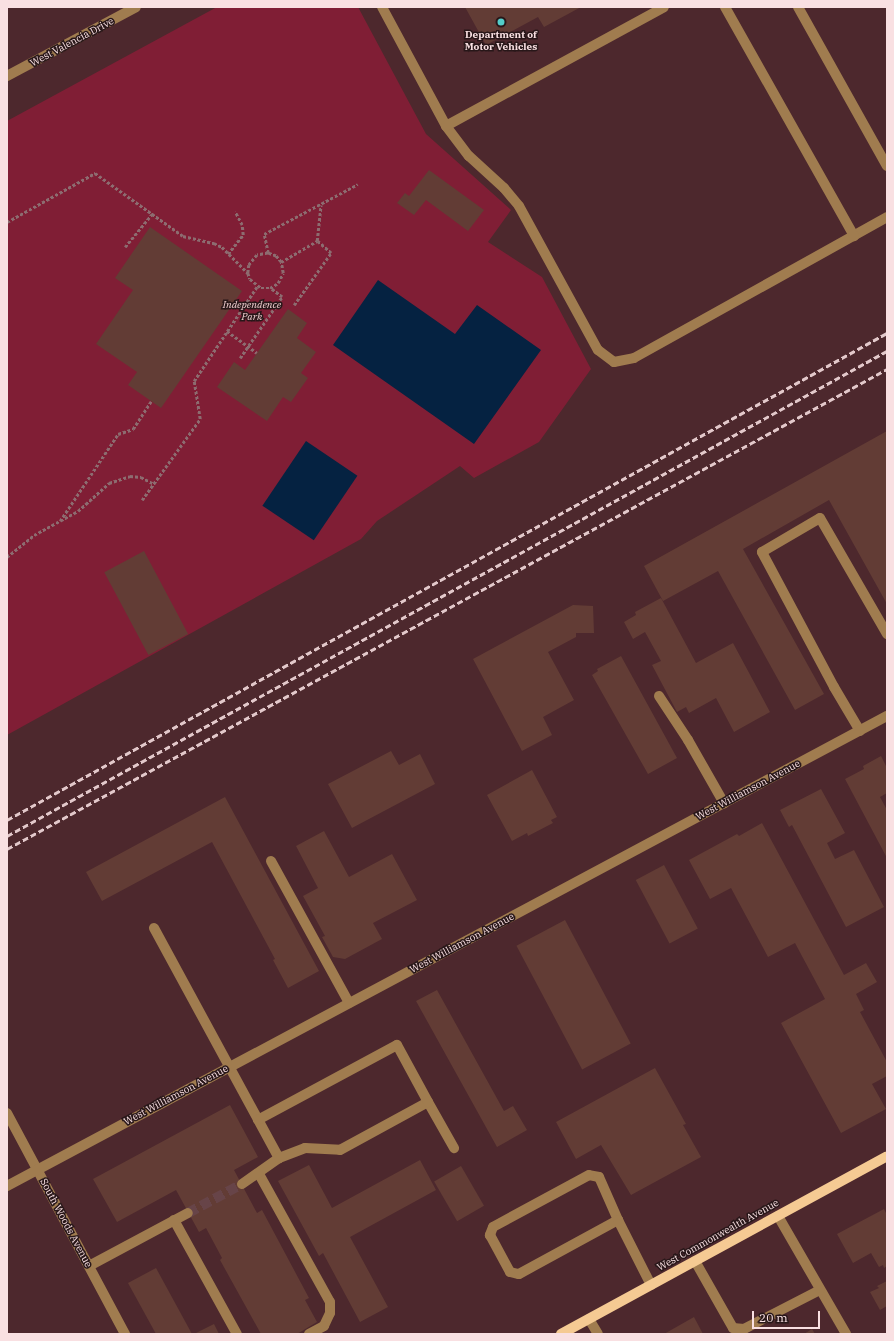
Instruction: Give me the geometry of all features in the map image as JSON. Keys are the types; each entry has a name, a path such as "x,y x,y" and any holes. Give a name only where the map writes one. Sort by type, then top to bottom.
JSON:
{"main road":[{"name":"West Commonwealth Avenue","path":"561,1334 887,1156"}],"street":[{"name":"West Valencia Drive","path":"7,76 136,7"},
{"path":"382,7 446,126 469,156 504,188 518,206 598,350 614,362 634,358 887,217"},
{"path":"446,126 664,7"},
{"path":"725,7 854,236"},
{"path":"798,7 887,166"},
{"path":"860,731 834,687 762,552 820,518 887,634"},
{"path":"659,696 688,740 724,803"},
{"name":"West Williamson Avenue","path":"7,1186 887,716"},
{"path":"271,861 349,1004"},
{"path":"154,928 280,1158"},
{"path":"258,1120 397,1044 454,1148"},
{"path":"242,1184 259,1174 280,1158 305,1148 340,1150 428,1102"},
{"name":"South Woods Avenue","path":"7,1113 125,1334"},
{"path":"259,1174 330,1302 330,1313 324,1326 309,1334"},
{"path":"618,1220 519,1274 510,1272 490,1235 493,1227 589,1175 599,1177 618,1220 651,1285"},
{"path":"89,1266 188,1213"},
{"path":"778,1216 846,1334"},
{"path":"174,1220 237,1334"},
{"path":"695,1261 733,1328 744,1329 820,1290"},
{"path":"589,1319 598,1334"}],"path":[{"path":"7,222 95,173 183,236 214,243 222,247 248,273"},
{"path":"268,253 264,234 358,184"},
{"path":"317,241 321,204"},
{"path":"228,254 243,235 242,225 235,212"},
{"path":"125,247 152,214"},
{"path":"282,262 317,241"},
{"path":"294,305 331,253 317,241"},
{"path":"268,253 276,256 282,262 283,273 278,283 270,288 260,288 250,279 248,273 249,265 257,255 268,253"},
{"path":"142,500 200,419 194,381 258,285"},
{"path":"240,358 282,298 270,288"},
{"path":"227,331 257,353"},
{"path":"59,522 118,434 133,429 151,401"},
{"path":"7,557 34,535 78,511 109,483 130,476 141,477 154,484"}],"green space":[{"name":"Independence Park","path":"217,7 358,7 426,134 511,210 488,242 542,277 591,369 539,442 474,478 460,466 377,521 361,539 7,735 7,121"}],"water":[{"path":"378,280 455,334 477,305 541,350 474,444 333,345"},
{"path":"306,441 357,476 314,540 262,506"}],"building":[{"name":"Department of Motor Vehicles","path":"465,7 581,7 544,27 538,17 486,45"},
{"path":"429,170 484,210 468,231 426,200 414,215 397,203 405,193 409,196"},
{"path":"150,227 242,291 161,408 128,385 137,372 96,344 133,290 115,278"},
{"path":"288,309 307,323 297,338 316,352 301,373 308,378 291,402 283,397 267,421 217,387 234,362 245,370"},
{"path":"887,431 887,604 829,500 743,549 824,694 795,710 718,571 663,601 644,566"},
{"path":"144,551 188,634 148,655 104,572"},
{"path":"661,598 696,663 733,643 770,712 734,732 716,698 689,713 686,707 677,712 652,665 661,661 645,632 633,639 624,622 636,615 635,612"},
{"path":"573,605 593,606 594,633 576,633 576,637 548,652 574,700 543,717 552,735 522,751 473,659"},
{"path":"621,656 677,758 648,774 592,675 598,671 597,669"},
{"path":"391,751 399,765 420,754 435,784 352,828 328,784"},
{"path":"881,756 887,768 887,793 880,797 887,810 887,858 845,779 864,769 863,766"},
{"path":"532,770 557,817 551,820 553,823 528,836 527,833 512,841 487,795"},
{"path":"821,789 845,833 827,843 835,859 854,850 884,907 846,927 792,825 789,827 780,810"},
{"path":"225,797 319,971 288,988 273,960 275,959 212,842 102,901 86,872"},
{"path":"762,823 844,975 866,963 877,982 856,994 864,1010 860,1012 887,1062 887,1076 872,1084 886,1109 841,1133 781,1023 825,999 795,943 768,957 731,888 710,899 689,860 737,834 739,836"},
{"path":"324,831 349,877 392,854 417,900 373,923 382,939 345,959 333,957 322,937 325,936 303,896 318,888 296,846"},
{"path":"664,865 698,929 670,944 636,880"},
{"path":"565,920 631,1044 582,1069 516,946"},
{"path":"437,990 504,1111 513,1106 527,1130 497,1147 416,1001"},
{"path":"655,1068 686,1124 683,1125 701,1157 631,1195 601,1145 576,1159 556,1122"},
{"path":"230,1105 258,1157 234,1170 257,1213 262,1210 309,1298 305,1300 317,1322 297,1334 261,1334 220,1260 222,1258 206,1228 199,1232 176,1190 117,1222 93,1179"},
{"path":"420,1160 436,1190 350,1237 388,1307 360,1322 323,1253 319,1256 278,1181 309,1165 332,1208"},
{"path":"461,1166 484,1206 457,1221 434,1182"},
{"path":"884,1209 887,1215 887,1266 884,1268 883,1265 879,1267 871,1253 853,1263 837,1234"},
{"path":"156,1268 192,1334 156,1334 128,1283"},
{"path":"887,1281 887,1306 880,1310 870,1292 879,1288 877,1286"},
{"path":"694,1317 703,1334 664,1334"},
{"path":"214,1324 219,1334 194,1334"},
{"path":"812,1329 815,1334 804,1334"}],"tunnel":[{"path":"188,1213 242,1184"}],"railway":[{"path":"7,820 887,333"},
{"path":"7,836 887,351"},
{"path":"7,849 887,369"}],"place":[{"name":"Department of Motor Vehicles","path":"501,22"}]}
